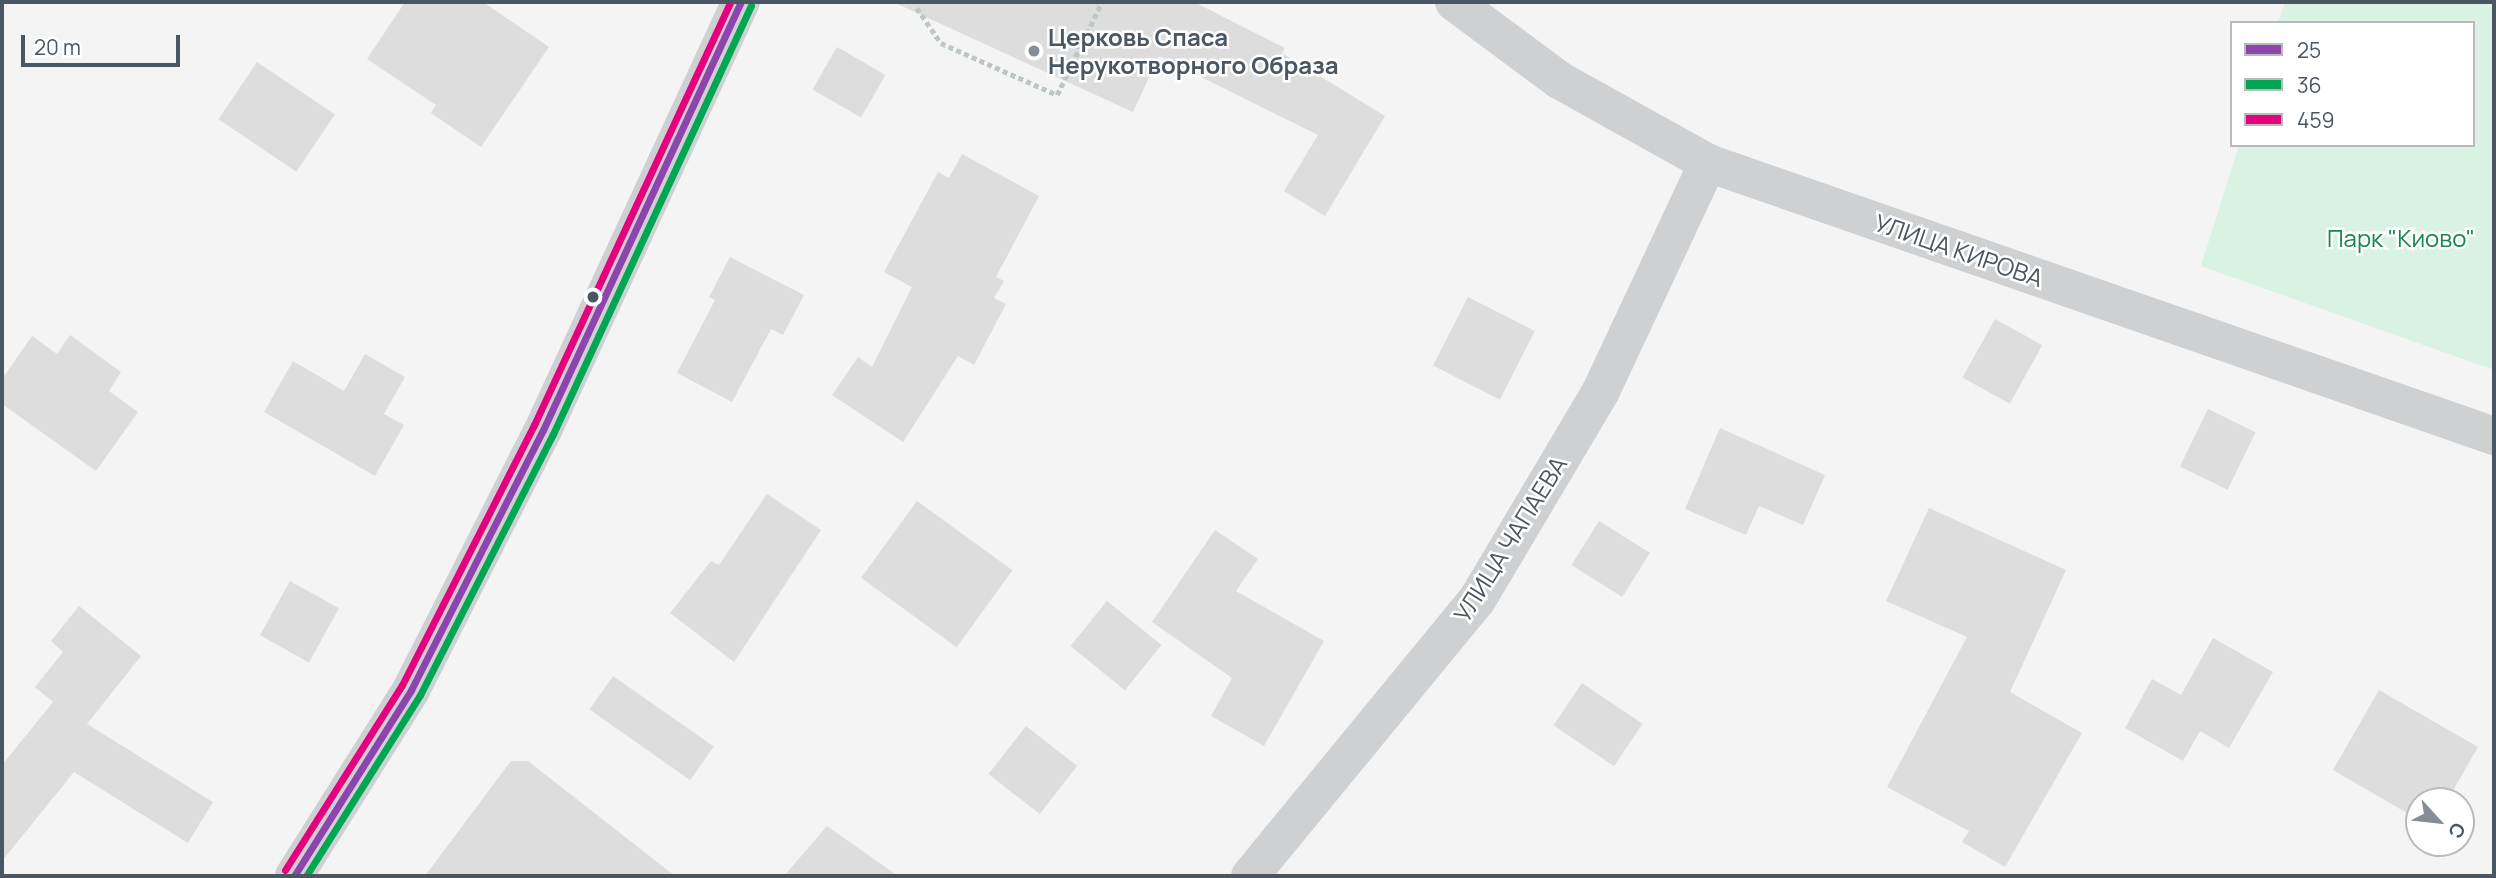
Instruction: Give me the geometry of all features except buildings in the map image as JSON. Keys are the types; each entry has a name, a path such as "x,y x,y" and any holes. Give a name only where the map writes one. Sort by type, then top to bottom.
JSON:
{"main road":[{"path":"294,876 411,690 543,430 741,2"}],"street":[{"name":"УЛИЦА КИРОВА","path":"1454,2 1559,80 1707,163 2494,436"},
{"name":"УЛИЦА ЧАПАЕВА","path":"1250,876 1477,600 1601,391 1707,163"}],"path":[{"path":"917,8 941,43 1057,95 1102,2"}],"green space":[{"name":"Парк \"Киово\"","path":"2285,2 2494,2 2494,370 2201,266 2238,147 2475,147 2475,21 2279,21"}],"transit line":[{"name":"459","path":"285,870 402,685 534,425 730,2"},
{"name":"25","path":"294,876 411,690 543,430 741,2"},
{"name":"36","path":"306,876 420,695 553,434 751,6"}],"place":[{"name":"Церковь Спаса Нерукотворного Образа","path":"1034,51"}]}
